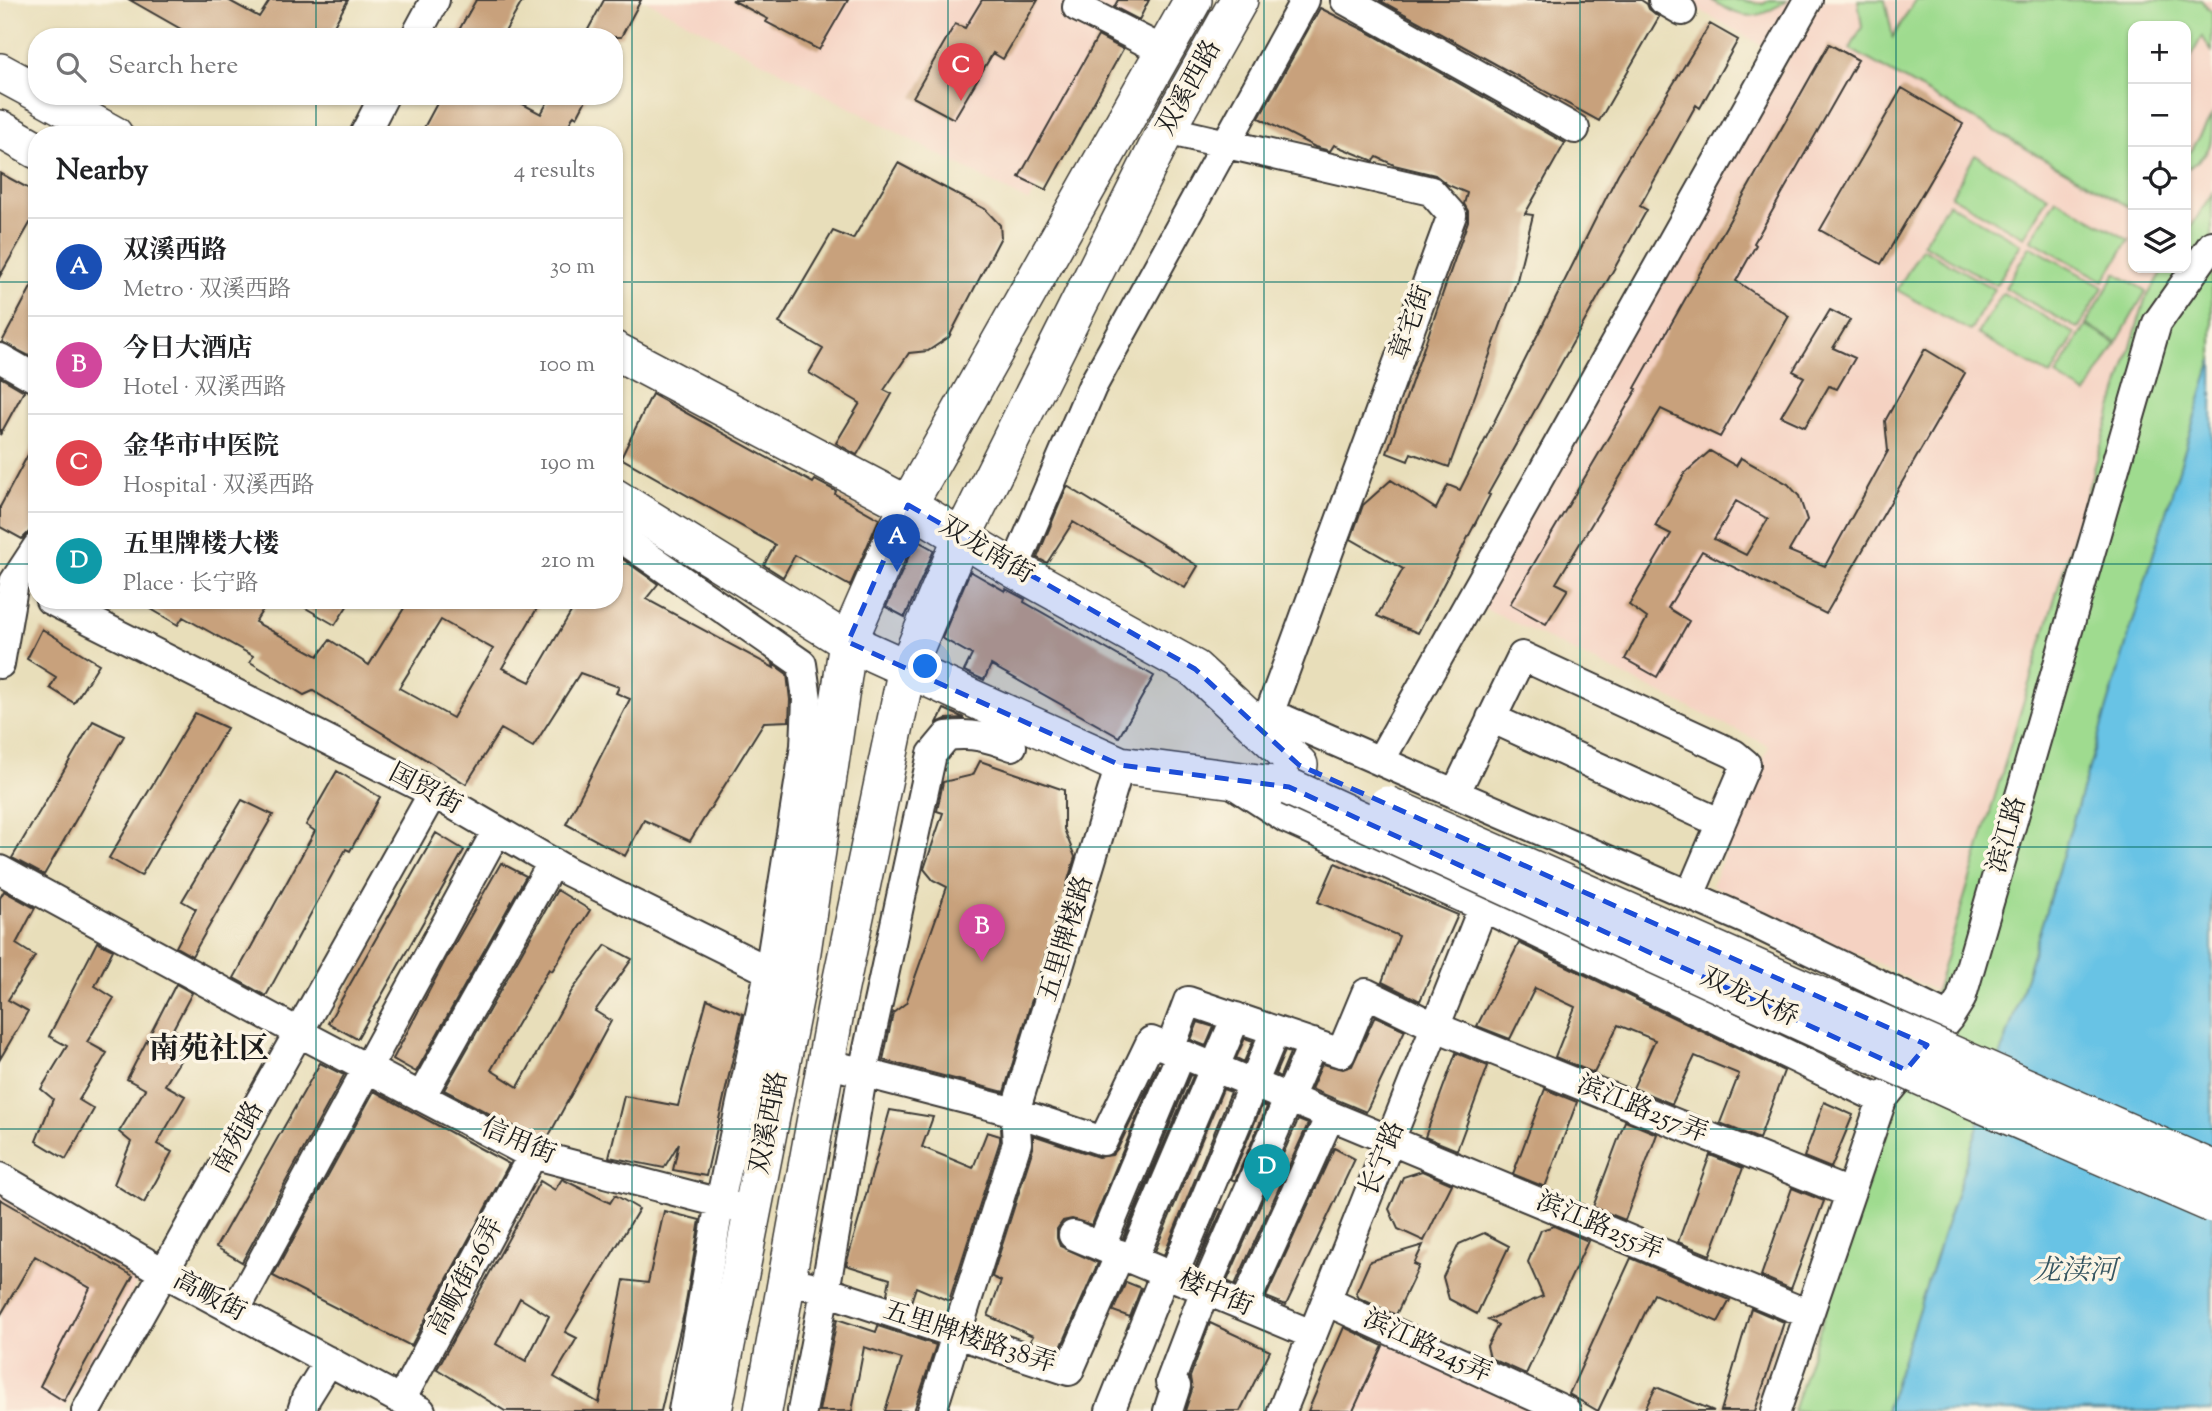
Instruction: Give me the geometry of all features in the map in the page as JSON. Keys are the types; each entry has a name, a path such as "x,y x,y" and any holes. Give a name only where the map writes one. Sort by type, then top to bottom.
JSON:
{"main road":[{"name":"双溪西路","path":"713,1411 737,1207 848,642 908,505 1192,0"},
{"name":"双溪西路","path":"763,1411 825,1063 907,667 962,537 1166,130 1239,0"},
{"path":"0,72 28,88"},
{"path":"60,105 98,126"},
{"path":"0,129 28,144"},
{"name":"双龙南街","path":"623,355 908,505 1014,569 1195,669 1254,715 1294,776"},
{"path":"623,503 848,642 1120,765 1225,778 1294,776"},
{"name":"双龙大桥","path":"1294,776 2212,1169"},
{"name":"双龙大桥","path":"1294,776 1959,1094 2212,1204"}],"street":[{"path":"420,28 435,0"},
{"path":"1081,0 1077,7 1164,51"},
{"path":"1014,569 1092,387 1305,0"},
{"path":"1345,0 1575,129"},
{"path":"1380,761 1808,0"},
{"path":"369,126 379,105"},
{"name":"章宅街","path":"1166,130 1431,191 1452,215 1254,715"},
{"name":"滨江路","path":"1776,1411 1882,1100 1949,1018 1961,999 2157,324 2212,245"},
{"path":"0,358 28,374"},
{"path":"623,539 802,663 807,699 805,746 783,978"},
{"path":"0,664 17,583 28,563"},
{"name":"国贸街","path":"68,609 433,793 552,863 783,978"},
{"path":"1455,794 1522,656 1734,754 1746,764 1690,895"},
{"path":"1254,715 1286,720 1690,895 1949,1018"},
{"path":"1492,718 1721,823"},
{"path":"802,1411 863,1072 932,754 947,736 966,734 983,735 1012,747"},
{"name":"五里牌楼路","path":"932,1411 1017,1143 1015,1112 1120,765"},
{"path":"1225,778 1287,819 1483,908 1882,1100"},
{"name":"南苑路","path":"86,1411 433,793"},
{"path":"235,1311 497,830"},
{"path":"421,1097 552,863"},
{"name":"信用街","path":"0,870 298,1032 533,1154 737,1207"},
{"name":"长宁路","path":"1282,1411 1483,908"},
{"name":"滨江路257弄","path":"1313,1044 1341,1054 1366,993 1436,1027 1849,1193"},
{"path":"1118,1253 1188,1001 1313,1044 1205,1290 1170,1382 1176,1386 1168,1411"},
{"path":"1118,1253 1216,1068 1236,1017"},
{"path":"1110,1411 1275,1031"},
{"path":"825,1063 1015,1112 1103,1141 1151,1041 1176,1052"},
{"name":"滨江路255弄","path":"1176,1052 1808,1314"},
{"path":"1244,1306 1330,1115"},
{"name":"高畈街26弄","path":"411,1406 533,1154"},
{"name":"高畈街","path":"0,1177 163,1272 411,1406"},
{"path":"683,1411 737,1207"},
{"name":"楼中街","path":"1073,1235 1311,1334"},
{"name":"五里牌楼路38弄","path":"787,1279 1069,1371 1118,1253"},
{"name":"滨江路245弄","path":"1326,1301 1566,1411"},
{"path":"302,1411 306,1398 328,1361"}],"highlighted area":[{"path":"908,505 1195,669 1299,765 1927,1045 1906,1070 1289,787 1120,765 848,642"}],"shaded area":[{"path":"645,0 1140,0 1029,202"},
{"path":"1682,0 1802,0 1773,52"},
{"path":"1822,0 2212,0 2212,193 2191,227 2191,21 2128,21 2128,273 2162,273 2145,300 1936,991 1712,885 1769,746 1474,603"},
{"path":"0,1191 143,1272 64,1411 0,1411"},
{"path":"1387,1337 1534,1411 1353,1411"}],"green space":[{"path":"1711,0 1741,0 1763,4 1770,0 1788,0 1767,12 1750,16 1733,12"},
{"path":"1858,0 1885,0 1893,37 1915,0 2201,0 2212,12 2212,52 2202,36 2191,57 2191,21 2128,21 2128,206 1850,49 1862,27"},
{"path":"2212,115 2209,148 2191,166 2192,150"},
{"path":"1975,155 2048,196 2024,237 1951,196"},
{"path":"2212,193 2212,360 2021,993 1886,1411 1793,1411 1889,1117 1936,991 2145,300 2162,273 2191,273 2191,227"},
{"path":"2056,199 2128,242 2104,281 2031,240"},
{"path":"1948,203 2021,244 1996,285 1923,244"},
{"path":"2030,246 2103,287 2078,329 2005,288"},
{"path":"1922,248 1994,289 1970,331 1897,290"},
{"path":"2116,273 2146,291 2117,342 2086,324"},
{"path":"2003,293 2075,334 2051,376 1977,334"},
{"path":"2086,325 2116,344 2086,394 2056,376"}],"water":[{"name":"龙渎河","path":"2212,360 2212,1411 1886,1411 2021,993"}],"building":[{"path":"130,0 228,0 259,17 270,0 348,0 333,28 179,28"},
{"path":"476,0 523,0 507,28 460,28"},
{"path":"604,0 641,0 623,33 623,28 589,28"},
{"path":"732,0 848,0 819,50 766,22 768,19"},
{"path":"982,0 1038,0 1003,59 993,53 954,119 913,97 955,24 965,28"},
{"path":"1118,0 1149,0 1139,20 1114,7"},
{"path":"1379,0 1641,0 1659,17 1599,121"},
{"path":"1320,8 1565,143 1525,214 1533,215 1517,280 1449,467 1411,453 1408,461 1387,453 1468,221 1468,211 1464,204 1467,193 1448,185 1435,175 1394,165 1377,157 1374,161 1334,145 1330,151 1315,147 1259,118"},
{"path":"1710,24 1738,40 1700,108 1696,105 1640,206 1647,210 1488,494 1490,495 1418,633 1377,616 1403,569 1351,539 1363,505 1391,480 1436,509 1448,485 1460,490 1618,174"},
{"path":"1098,36 1123,49 1046,190 1019,177"},
{"path":"1829,44 1858,60 1754,243 1756,245 1736,281 1789,316 1720,437 1661,409 1556,583 1568,589 1546,624 1510,604 1637,389 1635,388"},
{"path":"1902,88 1963,124 1881,264 1820,230"},
{"path":"436,105 524,105 541,114 546,105 583,105 568,126 425,126"},
{"path":"898,163 985,209 1000,225 1001,237 949,337 928,351 909,353 884,390 892,394 857,455 836,443 860,403 809,373 823,349 779,323 833,231 853,239"},
{"path":"0,173 28,188 28,227 0,276"},
{"path":"28,293 28,355 2,342"},
{"path":"1830,310 1850,320 1833,348 1855,358 1837,389 1829,386 1805,427 1781,416 1804,377 1793,371"},
{"path":"1925,349 1965,373 1826,614 1702,551 1668,608 1689,621 1657,677 1625,659 1647,618 1629,605 1671,534 1655,526 1685,473 1710,451 1736,466 1741,458 1788,484 1799,496 1807,520 1789,551 1825,566 1888,451 1885,421","holes":["1736,501 1768,519 1746,555 1714,539"]},
{"path":"0,377 24,391 0,435"},
{"path":"652,394 813,483 815,480 836,491 835,494 879,519 850,586 795,555 783,577 764,565 775,545 623,459 623,454"},
{"path":"28,455 28,533 22,539 0,527 0,507"},
{"path":"1067,486 1198,566 1185,588 1073,522 1047,563 1037,558"},
{"path":"916,540 934,550 905,617 886,607"},
{"path":"623,559 658,584 646,599 774,668 773,664 787,674 789,721 764,722 690,841 644,820 625,856 566,824 630,699 616,693 619,687 580,673 533,747 501,729 466,784 313,691 304,695 250,662 253,656 183,617 178,625 151,609 263,609 255,622 318,656 330,640 369,665 403,609 537,609 502,668 530,682 573,609 623,609","holes":["441,620 493,649 453,718 399,688"]},
{"path":"970,571 1025,599 1024,602 1154,676 1119,737 991,665 984,680 964,671 972,655 942,638"},
{"path":"307,609 345,609 335,625"},
{"path":"42,629 99,664 74,703 50,688 56,677 27,659"},
{"path":"944,709 964,718 946,719 937,723"},
{"path":"195,713 227,728 141,876 109,858"},
{"path":"93,721 124,736 44,875 12,858"},
{"path":"980,761 1064,790 1064,829 1075,857 1004,1092 883,1060 893,1013 906,1003 947,887 933,880 924,869 943,813 937,811 943,782 973,775"},
{"path":"337,771 380,797 350,851 346,849 266,996 234,978 315,831 306,825"},
{"path":"242,800 273,815 192,956 176,947 196,909 182,901"},
{"path":"436,833 464,850 357,1039 328,1023"},
{"path":"501,863 526,876 416,1072 393,1059"},
{"path":"1335,863 1458,915 1420,1001 1382,982 1399,936 1318,902"},
{"path":"557,890 590,910 552,971 549,969 491,1070 518,1087 571,992 606,945 632,959 595,1011 611,1021 546,1141 444,1090"},
{"path":"4,891 35,908 16,944 35,956 8,1000 28,1011 0,1059 0,898"},
{"path":"97,942 113,950 95,986 114,998 87,1042 107,1053 79,1100 94,1109 66,1159 36,1141 53,1099 41,1089 67,1046 49,1036"},
{"path":"1519,943 1784,1071 1759,1139 1720,1123 1739,1074 1695,1056 1672,1104 1633,1088 1655,1040 1618,1025 1594,1073 1555,1057 1575,1007 1535,988 1510,1039 1477,1026"},
{"path":"176,984 192,993 173,1029 192,1041 165,1085 185,1096 157,1144 172,1152 144,1203 114,1184 131,1142 119,1132 145,1089 127,1079"},
{"path":"707,999 743,1014 706,1176 673,1170 679,1143 664,1168 609,1157 624,1096 678,1106"},
{"path":"1375,1016 1405,1030 1366,1112 1311,1089 1322,1064 1343,1069 1352,1066"},
{"path":"1198,1022 1214,1027 1206,1046 1191,1040"},
{"path":"1245,1038 1253,1041 1244,1062 1236,1058"},
{"path":"1285,1051 1290,1053 1280,1077 1275,1074"},
{"path":"1456,1053 1488,1066 1457,1150 1425,1137"},
{"path":"320,1063 344,1075 242,1262 216,1247"},
{"path":"1159,1064 1092,1225 1072,1219 1063,1221 1057,1229 1060,1246 1098,1263 1060,1350 1030,1341 1033,1336 988,1316 1001,1281 992,1277 1033,1148 1033,1135 1098,1157 1112,1155 1118,1148"},
{"path":"1190,1075 1193,1076 1123,1238"},
{"path":"1223,1089 1231,1092 1164,1255 1155,1251"},
{"path":"1545,1089 1577,1102 1545,1187 1513,1174"},
{"path":"374,1091 509,1164 411,1346 273,1276"},
{"path":"1824,1102 1853,1115 1831,1168 1804,1157"},
{"path":"1262,1105 1267,1107 1235,1181 1231,1179"},
{"path":"890,1110 933,1117 922,1147 973,1168 987,1132 1000,1136 949,1301 916,1287 911,1302 887,1294 890,1279 846,1265"},
{"path":"1298,1120 1308,1124 1235,1285 1227,1281"},
{"path":"1625,1121 1657,1134 1625,1220 1593,1207"},
{"path":"1334,1148 1355,1159 1286,1305 1266,1297"},
{"path":"1710,1155 1743,1168 1710,1255 1678,1242"},
{"path":"1422,1171 1452,1184 1424,1241 1398,1229 1389,1209 1403,1177"},
{"path":"562,1179 610,1203 615,1195 639,1209 565,1332 577,1338 554,1377 599,1403 624,1280 648,1283 664,1211 700,1220 684,1313 661,1411 505,1411 437,1369 540,1181 555,1190","holes":["520,1298 549,1316 526,1361 496,1344"]},
{"path":"1792,1188 1824,1201 1791,1289 1761,1276"},
{"path":"0,1199 133,1276 64,1401 40,1386 90,1288 35,1256 0,1316"},
{"path":"1219,1209 1222,1210 1195,1268"},
{"path":"1554,1226 1588,1241 1526,1374 1490,1358 1487,1346 1498,1325 1488,1320 1543,1296 1528,1262 1541,1230"},
{"path":"1484,1233 1509,1246 1477,1314 1449,1299 1443,1277 1459,1244"},
{"path":"1423,1245 1414,1264 1419,1266 1396,1315 1359,1298 1356,1293 1370,1261"},
{"path":"1631,1258 1730,1300 1718,1322 1654,1294 1598,1411 1569,1394"},
{"path":"1126,1282 1141,1288 1130,1317 1113,1311"},
{"path":"1751,1308 1784,1322 1755,1411 1721,1411"},
{"path":"837,1319 876,1332 878,1326 936,1345 914,1411 885,1411 902,1359 864,1347 852,1411 819,1411"},
{"path":"1210,1323 1270,1351 1240,1411 1185,1411 1192,1390 1190,1377"},
{"path":"1344,1327 1383,1346 1353,1411 1308,1411"},
{"path":"1656,1387 1714,1411 1644,1411"}],"place":[{"name":"金华市中医院","path":"961,101"},
{"name":"双溪西路","path":"897,572"},
{"name":"今日大酒店","path":"982,962"},
{"name":"五里牌楼大楼","path":"1267,1202"}],"district":[{"name":"南苑社区","path":"209,1050"}]}
